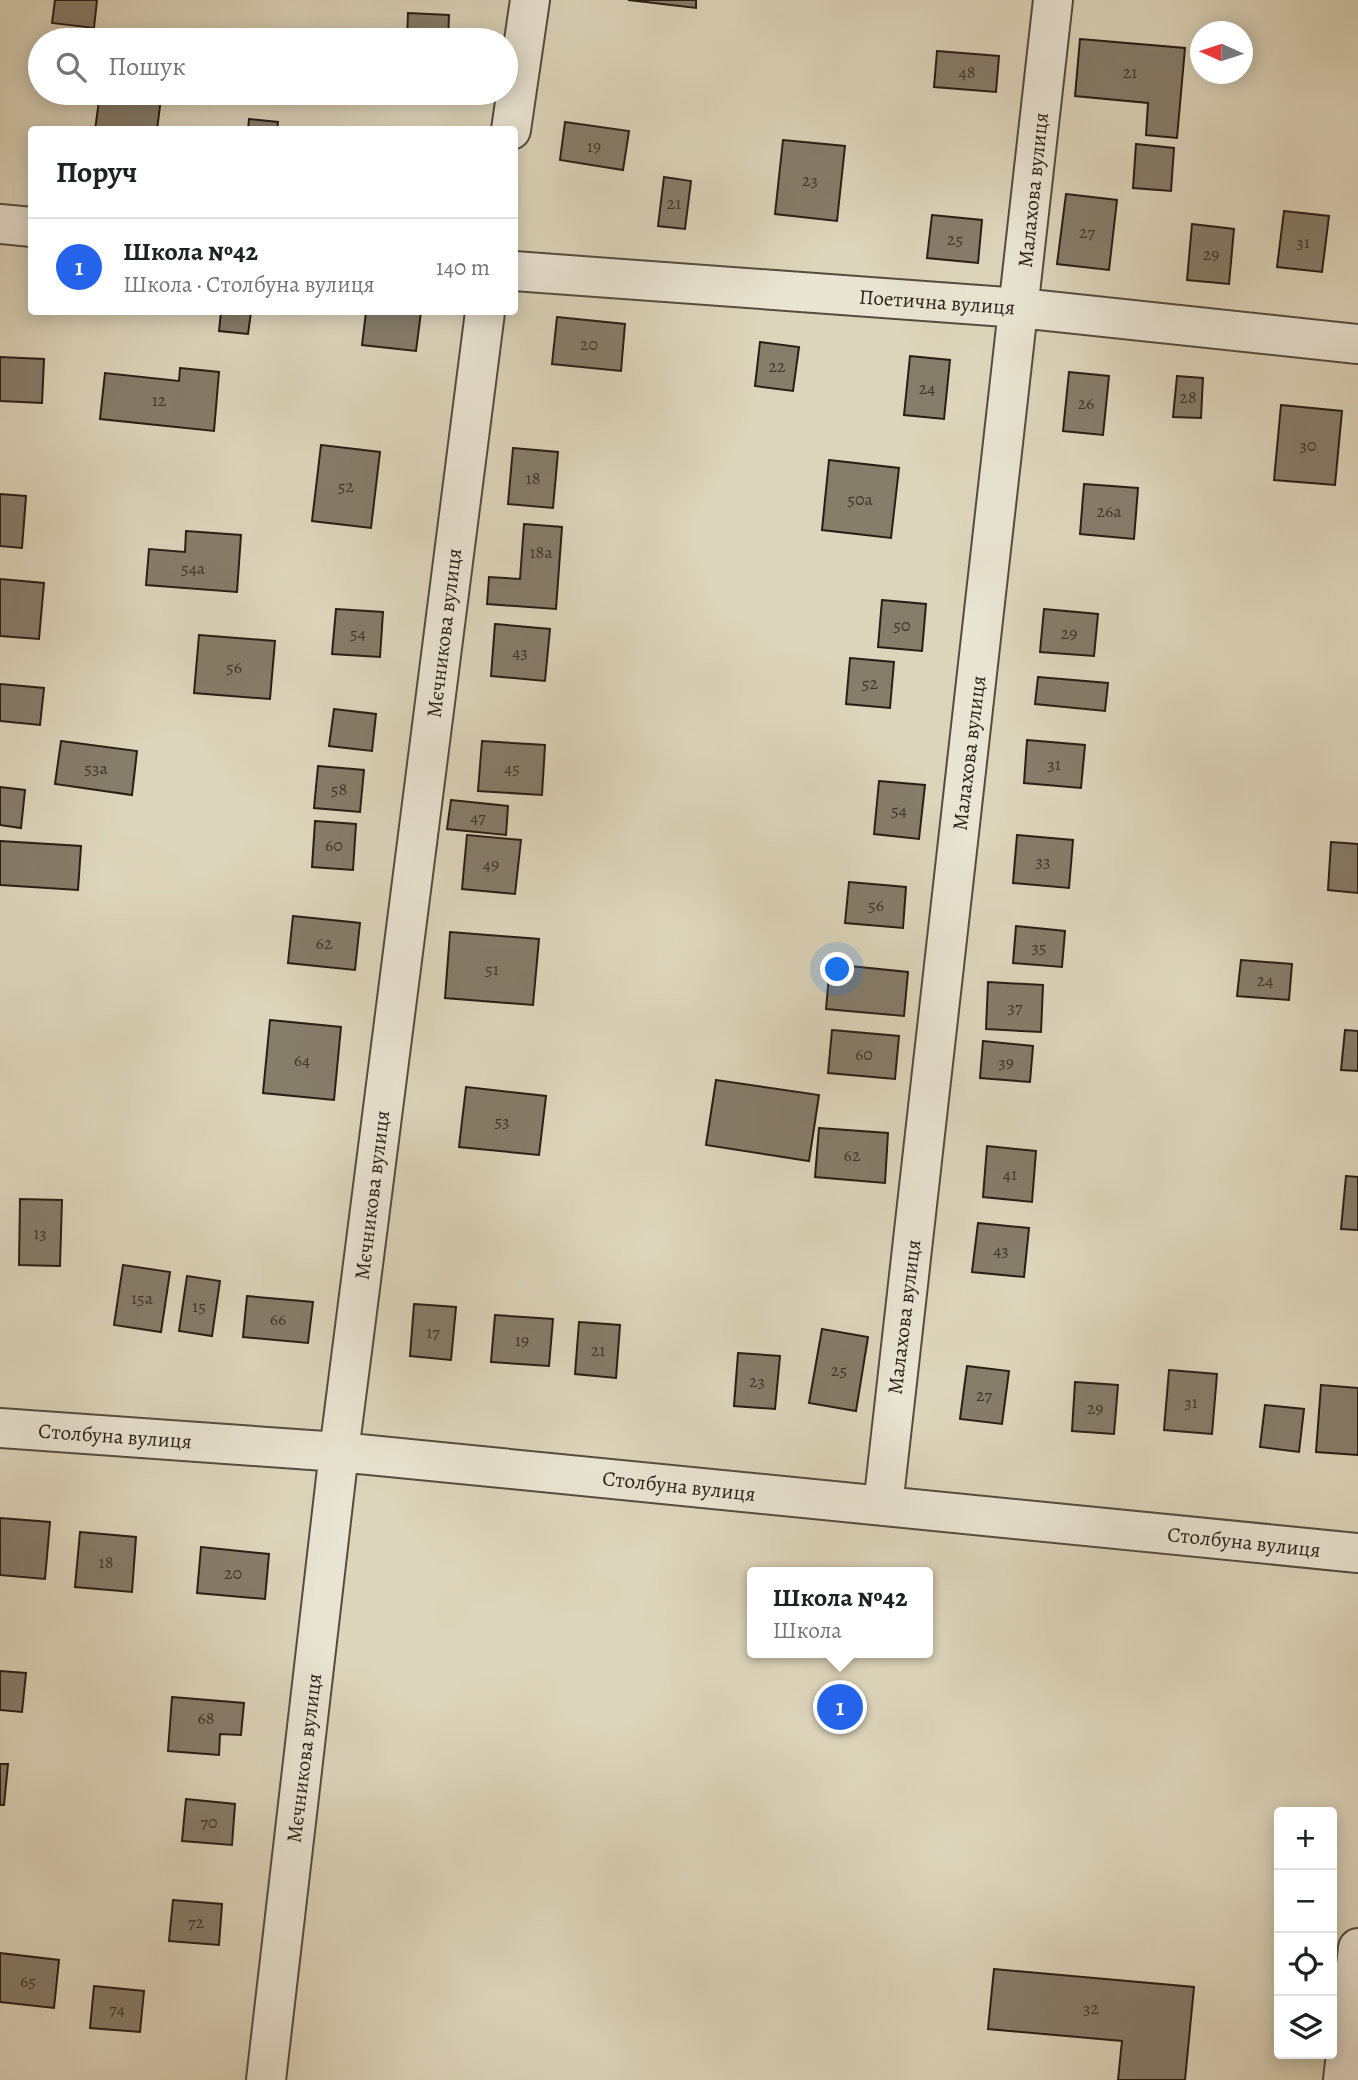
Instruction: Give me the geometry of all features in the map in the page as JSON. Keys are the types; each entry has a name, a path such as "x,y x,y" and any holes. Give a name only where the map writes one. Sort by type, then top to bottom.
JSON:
{"street":[{"path":"518,78 530,0"},
{"name":"Малахова вулиця","path":"883,1506 1053,0"},
{"path":"511,126 514,105"},
{"path":"0,224 28,227"},
{"name":"Поетична вулиця","path":"518,271 1020,308 1358,344"},
{"name":"Мєчникова вулиця","path":"266,2080 340,1452 485,315"},
{"name":"Столбуна вулиця","path":"0,1428 340,1452 1358,1553"},
{"path":"1343,2080 1358,1948"}],"building":[{"path":"55,0 97,0 94,28 52,23"},
{"path":"628,0 696,0 696,8"},
{"path":"408,13 449,15 448,28 407,28"},
{"path":"1080,39 1185,48 1177,138 1146,135 1148,103 1075,96"},
{"path":"937,51 999,56 996,92 934,87"},
{"path":"98,105 160,105 158,126 96,126"},
{"path":"249,119 278,122 278,126 248,126"},
{"path":"565,122 629,131 623,170 560,160"},
{"path":"783,140 845,146 837,221 775,214"},
{"path":"1136,144 1174,148 1171,191 1133,188"},
{"path":"664,177 691,181 685,229 658,226"},
{"path":"1066,194 1117,200 1109,270 1057,264"},
{"path":"1284,211 1329,216 1322,272 1277,267"},
{"path":"932,215 982,220 978,263 927,258"},
{"path":"1192,224 1234,229 1229,284 1187,280"},
{"path":"221,315 251,315 248,334 219,331"},
{"path":"366,315 421,315 416,351 362,345"},
{"path":"557,317 625,324 621,371 552,364"},
{"path":"760,342 799,347 793,391 755,386"},
{"path":"910,356 950,360 944,419 904,415"},
{"path":"0,357 44,359 42,403 0,401"},
{"path":"180,368 219,372 214,431 100,419 105,373 179,381"},
{"path":"1069,372 1109,376 1103,435 1063,431"},
{"path":"1177,376 1203,378 1201,418 1173,417"},
{"path":"1281,405 1342,411 1335,485 1274,480"},
{"path":"321,445 380,452 371,528 312,521"},
{"path":"513,448 558,452 553,508 508,504"},
{"path":"829,460 899,468 891,538 822,530"},
{"path":"1084,484 1138,488 1134,539 1080,534"},
{"path":"0,494 26,496 22,548 0,546"},
{"path":"524,524 562,527 556,609 487,604 489,577 520,579"},
{"path":"186,531 241,535 237,592 146,585 149,549 185,552"},
{"path":"0,579 44,583 39,639 0,636"},
{"path":"882,600 926,604 922,651 878,647"},
{"path":"336,609 383,612 380,657 332,654"},
{"path":"1044,609 1098,614 1094,656 1040,652"},
{"path":"495,624 550,629 545,681 491,676"},
{"path":"199,635 275,641 270,699 194,693"},
{"path":"850,658 894,662 890,708 846,704"},
{"path":"1038,677 1108,683 1105,711 1035,704"},
{"path":"0,684 44,688 40,725 0,721"},
{"path":"334,709 376,714 372,751 329,746"},
{"path":"1027,740 1085,745 1081,788 1024,783"},
{"path":"61,741 137,751 132,795 55,784"},
{"path":"482,741 545,745 542,795 478,791"},
{"path":"318,766 364,770 360,812 314,808"},
{"path":"879,781 925,785 919,839 874,834"},
{"path":"0,787 25,790 21,828 0,825"},
{"path":"451,800 508,806 506,835 447,829"},
{"path":"315,821 356,824 353,870 312,867"},
{"path":"467,835 521,840 515,894 462,889"},
{"path":"1017,835 1073,840 1069,888 1013,883"},
{"path":"0,841 81,846 78,890 0,885"},
{"path":"1331,842 1358,844 1358,893 1328,890"},
{"path":"849,882 906,887 903,928 845,923"},
{"path":"293,916 360,923 355,970 288,963"},
{"path":"1016,926 1065,931 1062,967 1013,963"},
{"path":"450,932 539,939 533,1005 445,998"},
{"path":"1241,960 1292,964 1289,1000 1237,996"},
{"path":"830,964 908,972 904,1016 826,1009"},
{"path":"988,982 1043,985 1041,1032 986,1029"},
{"path":"270,1020 341,1027 334,1100 263,1093"},
{"path":"832,1030 899,1036 895,1079 828,1073"},
{"path":"1345,1030 1358,1031 1358,1071 1341,1070"},
{"path":"983,1041 1033,1046 1030,1082 980,1078"},
{"path":"716,1080 819,1095 809,1161 706,1145"},
{"path":"466,1087 546,1096 539,1155 459,1147"},
{"path":"819,1128 888,1133 885,1183 815,1177"},
{"path":"987,1146 1036,1151 1032,1202 983,1197"},
{"path":"1346,1176 1358,1177 1358,1230 1341,1229"},
{"path":"20,1199 62,1200 60,1266 19,1265"},
{"path":"978,1223 1029,1228 1024,1277 972,1272"},
{"path":"123,1265 170,1272 161,1332 114,1325"},
{"path":"187,1276 220,1281 212,1336 179,1331"},
{"path":"247,1296 313,1302 308,1343 243,1337"},
{"path":"414,1304 456,1307 451,1360 410,1356"},
{"path":"495,1315 553,1319 549,1366 491,1362"},
{"path":"579,1322 620,1325 616,1378 575,1374"},
{"path":"822,1329 868,1337 856,1411 809,1403"},
{"path":"738,1353 780,1356 775,1409 734,1406"},
{"path":"967,1366 1009,1371 1002,1424 960,1419"},
{"path":"1169,1370 1217,1374 1212,1434 1164,1430"},
{"path":"1075,1382 1118,1385 1114,1434 1072,1431"},
{"path":"1321,1385 1358,1388 1358,1455 1316,1452"},
{"path":"1265,1405 1304,1409 1299,1452 1260,1447"},
{"path":"0,1518 50,1522 45,1579 0,1575"},
{"path":"80,1532 136,1537 132,1592 75,1587"},
{"path":"201,1547 269,1554 265,1599 197,1593"},
{"path":"0,1671 26,1673 22,1712 0,1710"},
{"path":"172,1697 244,1703 241,1735 220,1734 219,1755 168,1751"},
{"path":"0,1764 8,1764 4,1805 0,1805"},
{"path":"186,1799 235,1804 232,1845 182,1841"},
{"path":"173,1900 222,1904 219,1945 169,1941"},
{"path":"0,1953 59,1960 54,2008 0,2002"},
{"path":"994,1969 1194,1987 1185,2080 1118,2080 1122,2041 988,2029"},
{"path":"94,1986 144,1991 140,2032 90,2028"}],"place":[{"name":"Школа №42","path":"840,1707"}]}
